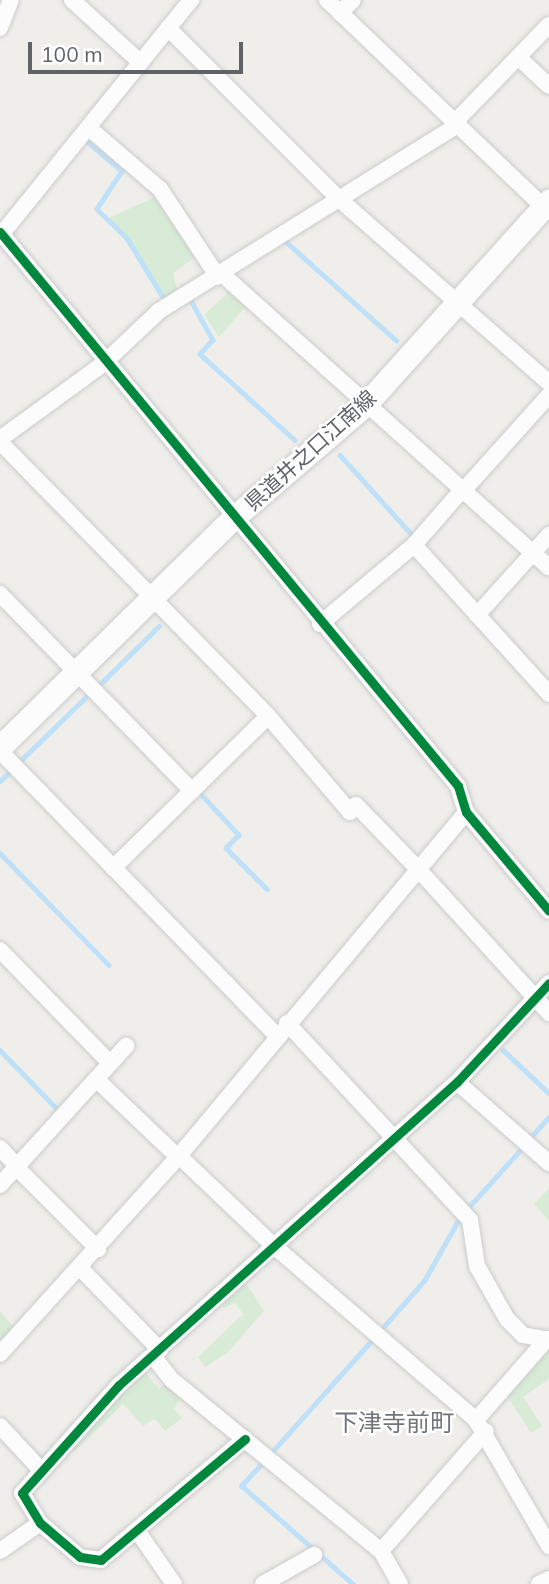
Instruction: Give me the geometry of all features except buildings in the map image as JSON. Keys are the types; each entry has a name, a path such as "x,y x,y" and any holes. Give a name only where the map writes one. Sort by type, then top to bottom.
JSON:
{"main road":[{"name":"県道井之口江南線","path":"0,749 232,520 365,405 547,207"}],"street":[{"path":"0,28 11,0"},
{"path":"72,0 141,63"},
{"path":"191,0 1,235 232,520 458,786 466,812 549,911"},
{"path":"327,0 455,125 547,207"},
{"path":"340,13 353,0"},
{"path":"549,25 455,125 220,276 159,311 103,364 0,440 268,716 350,812 356,805 418,869 549,1013"},
{"path":"168,29 339,199 549,383"},
{"path":"518,57 549,86"},
{"path":"89,128 160,190 220,276 549,567"},
{"path":"320,624 414,545 549,395"},
{"path":"477,615 549,534"},
{"path":"414,545 549,694"},
{"path":"0,594 192,791"},
{"path":"113,868 268,716"},
{"path":"0,749 276,1036"},
{"path":"0,1354 81,1269 466,812"},
{"path":"0,950 110,1063"},
{"path":"245,1439 138,1532 101,1560 89,1561 40,1522 22,1493 40,1469 156,1353 275,1247 394,1133 457,1082 549,983"},
{"path":"287,1023 394,1133 470,1220 477,1266 507,1319 523,1335 548,1340 381,1551"},
{"path":"0,1185 126,1046"},
{"path":"96,1079 275,1247 481,1426 549,1546"},
{"path":"457,1082 549,1163"},
{"path":"0,1148 98,1249"},
{"path":"81,1269 156,1353 245,1439 381,1551 400,1584"},
{"path":"0,1426 40,1469"},
{"path":"0,1550 40,1522"},
{"path":"138,1532 174,1584"},
{"path":"263,1584 314,1555"},
{"path":"540,1584 549,1579"}],"green space":[{"path":"157,196 197,256 173,273 178,293 167,302 109,218"},
{"path":"232,289 248,304 219,337 204,315"},
{"path":"549,1189 549,1221 534,1204"},
{"path":"245,1282 264,1311 228,1352 205,1367 198,1357 243,1314 235,1303 223,1308 219,1303"},
{"path":"0,1311 16,1330 0,1347"},
{"path":"549,1345 549,1379 523,1397 542,1426 531,1433 505,1393"},
{"path":"143,1369 159,1389 168,1382 183,1394 174,1409 182,1418 165,1431 155,1419 143,1426 123,1404 75,1451 68,1444"}],"waterway":[{"path":"88,142 122,171 97,209 127,238 166,302"},
{"path":"283,239 396,340"},
{"path":"190,299 213,340 200,354 295,440"},
{"path":"340,455 414,537"},
{"path":"96,688 159,626"},
{"path":"17,764 90,693"},
{"path":"0,781 9,772"},
{"path":"199,792 239,835 226,848 267,889"},
{"path":"0,853 109,965"},
{"path":"0,1050 60,1112"},
{"path":"503,1050 549,1093"},
{"path":"529,1139 549,1117"},
{"path":"468,1208 523,1147"},
{"path":"380,1331 424,1281 460,1217"},
{"path":"271,1453 373,1339"},
{"path":"264,1462 242,1486 353,1584"}],"cycle path":[{"path":"0,232 458,786 466,812 549,911"},
{"path":"245,1439 101,1560 80,1557 40,1523 22,1493 119,1385 457,1082 549,983"}],"district":[{"name":"下津寺前町","path":"394,1423"}]}
